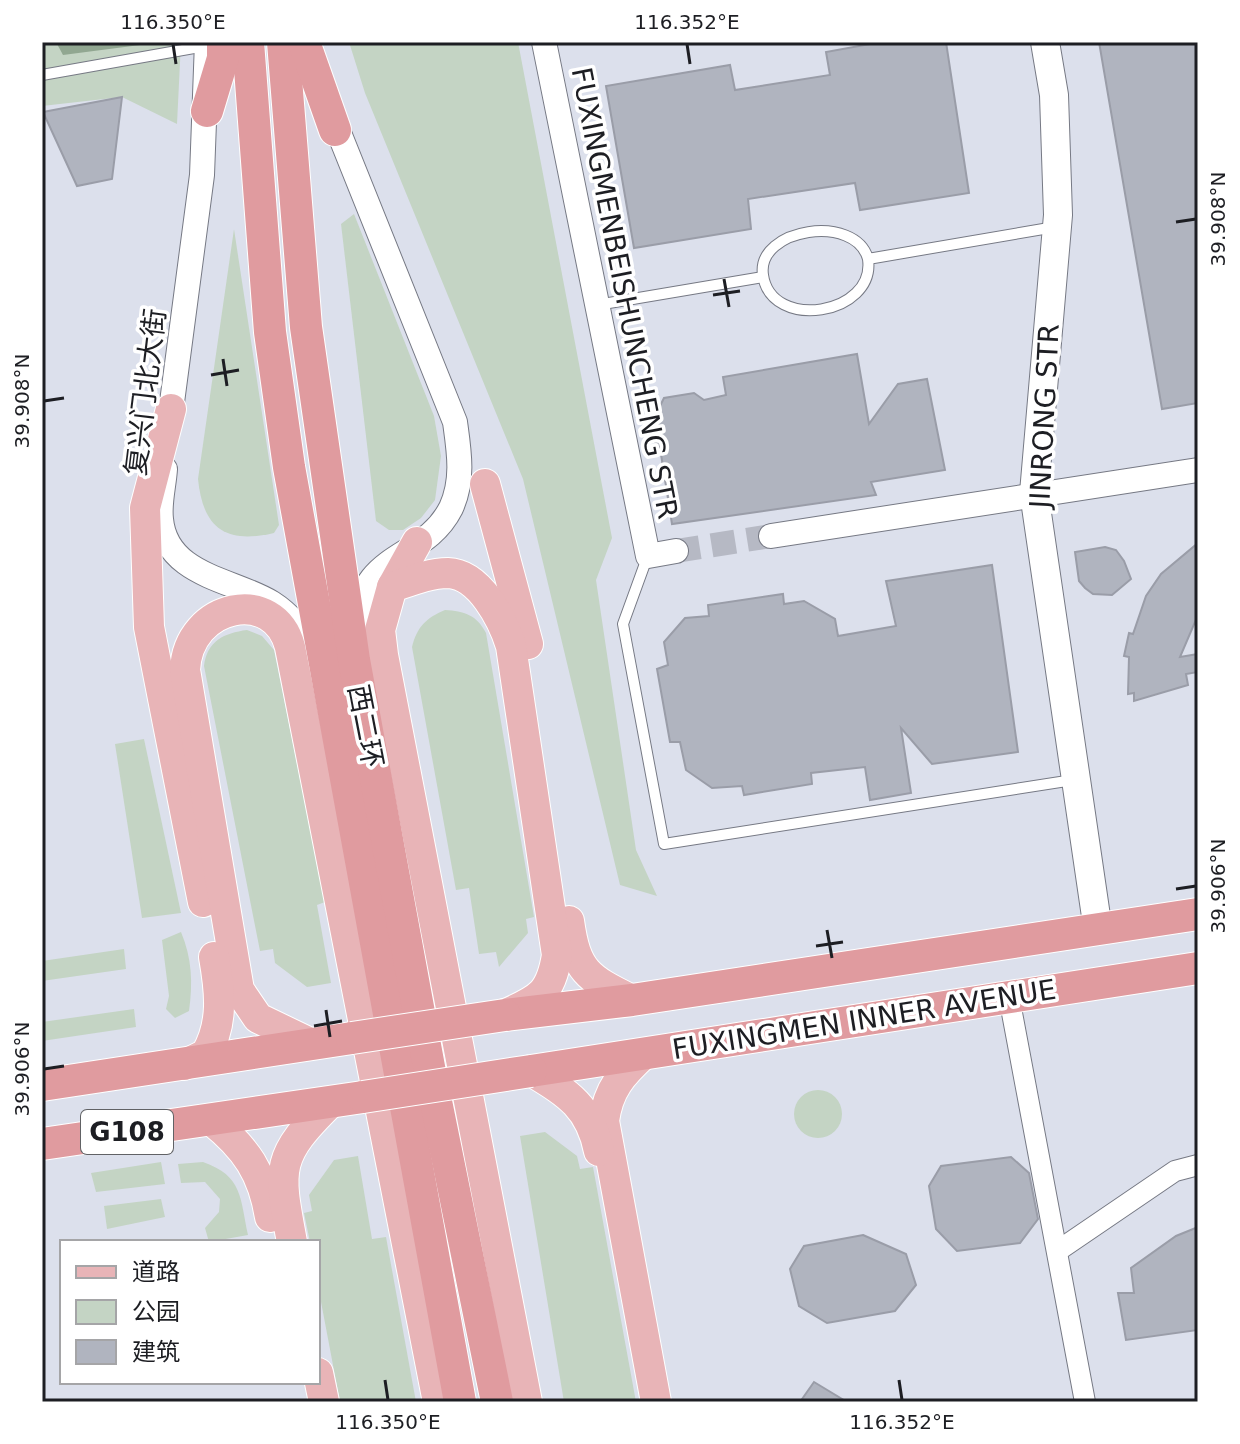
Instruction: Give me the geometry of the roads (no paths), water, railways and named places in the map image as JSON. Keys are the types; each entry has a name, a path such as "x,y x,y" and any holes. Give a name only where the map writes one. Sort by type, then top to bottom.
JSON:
{"highway":[{"name":"西二环","path":"248,42 270,332 289,467 340,663 429,1067 497,1402"},
{"name":"西二环","path":"283,42 306,327 340,663 457,1393"},
{"path":"304,42 335,130"},
{"path":"204,44 223,58 207,111"},
{"name":"FUXINGMEN INNER AVENUE","path":"312,1044 505,1015 632,1000 1198,914"},
{"name":"FUXINGMEN INNER AVENUE","path":"331,1102 1198,968"},
{"name":"G108","path":"42,1085 312,1044"},
{"name":"G108","path":"42,1144 331,1102"}],"main road":[{"name":"JINRONG STR","path":"1045,42 1056,123 1057,227 1041,493 1077,779 1107,928"},
{"path":"1061,42 1069,96 1073,224 1041,493 1107,928"},
{"path":"171,409 145,508 145,588 149,627 219,986 220,1011 206,1054 184,1065"},
{"path":"485,484 528,644 573,952 581,969 600,985 632,1000"},
{"path":"417,542 392,587 380,630 383,655 527,1402"},
{"path":"392,587 422,577 451,573 477,588 491,603 504,623 511,646 557,955 553,978 538,1000 505,1015"},
{"path":"251,592 287,635 297,678 438,1402"},
{"path":"281,627 270,618 245,609 207,620 189,644 185,670 239,990 258,1018 312,1044"},
{"path":"645,1053 619,1076 607,1098 604,1121 656,1402"},
{"path":"531,1071 569,1094 593,1124 647,1402"},
{"path":"292,1240 281,1184 283,1166 304,1129 331,1102"},
{"path":"211,1120 237,1141 253,1161 265,1188 275,1240"}],"street":[{"path":"319,42 335,130 455,422 485,484"},
{"name":"FUXINGMENBEISHUNCHENG STR","path":"544,42 648,556"},
{"name":"复兴门北大街","path":"207,111 161,519 169,544 196,570 251,592 287,614 340,663"},
{"path":"340,663 367,583 379,569 417,542 450,510 461,466 455,422"},
{"path":"771,536 1198,470"},
{"path":"648,556 676,551"},
{"path":"1009,997 1059,1250 1085,1402"},
{"path":"1059,1250 1175,1171 1198,1165"}],"lane":[{"path":"42,75 204,44"},
{"path":"868,259 1057,227"},
{"path":"815,231 851,238 865,251 868,259 868,278 862,289 840,303 821,309 802,310 783,305 770,294 763,277 764,260 779,244 815,231"},
{"path":"597,305 763,277"},
{"path":"648,556 623,624 664,844 1077,779"}],"tunnel":[{"path":"676,551 771,536"}]}
